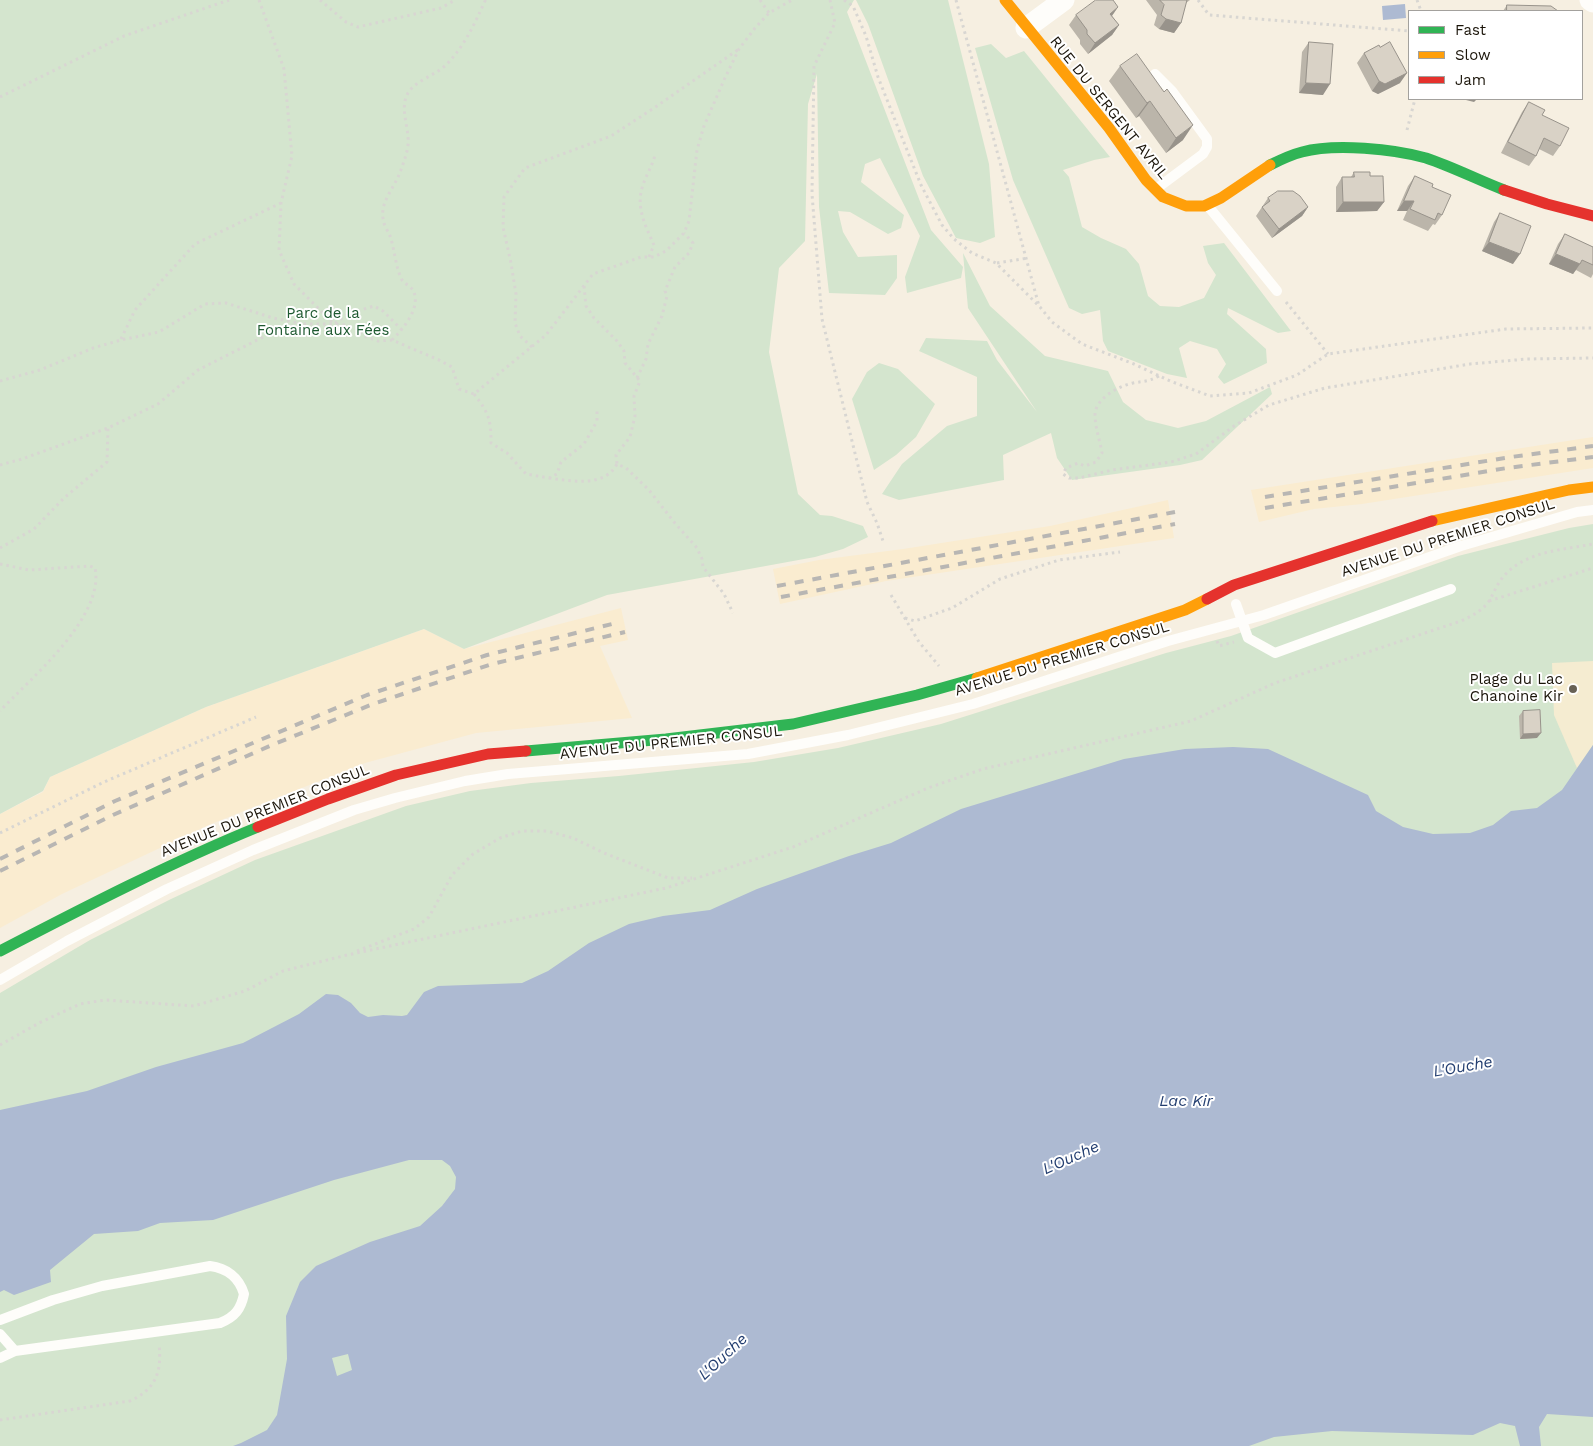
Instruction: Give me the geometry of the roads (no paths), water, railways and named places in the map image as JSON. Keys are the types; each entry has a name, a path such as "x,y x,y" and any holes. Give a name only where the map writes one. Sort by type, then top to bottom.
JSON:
{"main road":[{"name":"RUE DU SERGENT AVRIL","path":"1005,0 1124,148 1155,190 1178,204 1208,205"},
{"path":"1208,205 1233,192 1267,168 1295,154 1316,150 1338,149 1401,153 1449,166 1503,189 1550,205 1593,216"},
{"name":"AVENUE DU PREMIER CONSUL","path":"0,951 105,896 200,851 328,799 396,775 488,754 666,738 793,724 918,695 1008,669 1191,608 1234,585 1432,521 1569,490 1593,487"},
{"name":"AVENUE DU PREMIER CONSUL","path":"1468,524 1569,490"},
{"path":"1232,604 1246,581"},
{"name":"AVENUE DU PREMIER CONSUL","path":"1191,608 1232,604"},
{"name":"AVENUE DU PREMIER CONSUL","path":"0,959 35,934"}],"street":[{"path":"1026,28 1064,0"}],"lane":[{"path":"1155,74 1172,91 1207,139 1207,147 1203,154 1155,190"},
{"path":"1208,205 1277,291"},
{"name":"AVENUE DU PREMIER CONSUL","path":"0,980 90,928 183,881 261,846 354,810 465,781 508,774 748,754 848,735 973,704 1168,641 1264,615 1461,546 1577,512 1593,510"},
{"path":"1232,604 1242,620 1248,638 1275,653 1451,589"},
{"path":"0,1320 53,1300 102,1286 210,1266 222,1268 236,1278 244,1294 238,1312 230,1319 220,1323 15,1351 0,1358"},
{"path":"0,1334 15,1351"}],"water":[{"path":"1405,4 1406,18 1383,20 1382,6"},
{"name":"Lac Kir","path":"1593,745 1593,1417 1547,1414 1539,1427 1541,1446 1520,1446 1515,1426 1500,1423 1473,1435 1332,1431 1274,1437 1249,1446 233,1446 267,1430 277,1415 287,1359 286,1316 300,1282 316,1266 370,1242 420,1226 442,1206 455,1189 456,1177 450,1166 442,1160 409,1160 334,1180 213,1220 160,1223 138,1231 94,1234 50,1270 51,1282 14,1295 4,1290 0,1292 0,1110 87,1091 156,1067 243,1043 299,1014 326,994 338,995 351,1003 360,1013 368,1017 383,1015 402,1016 407,1015 424,992 438,986 522,983 548,971 589,943 629,924 663,916 710,910 757,889 891,843 961,809 1124,759 1185,749 1233,747 1268,749 1368,795 1376,811 1403,827 1433,834 1470,833 1493,825 1511,811 1537,808 1562,790","holes":["348,1354 352,1370 337,1376 332,1358"]}],"railway":[{"path":"1265,497 1511,457 1593,446"},
{"path":"1265,508 1507,468 1593,457"},
{"path":"777,586 1175,512"},
{"path":"781,597 1175,524"},
{"path":"0,859 115,801 367,695 487,655 620,622"},
{"path":"0,871 113,815 272,745 373,704 492,664 625,632"}],"place":[{"name":"Plage du Lac Chanoine Kir","path":"1573,689"}],"park label":[{"name":"Parc de la Fontaine aux Fées","path":"323,322"}],"water label":[{"name":"L'Ouche","path":"1463,1067"},
{"name":"L'Ouche","path":"1071,1158"},
{"name":"L'Ouche","path":"723,1357"}]}
